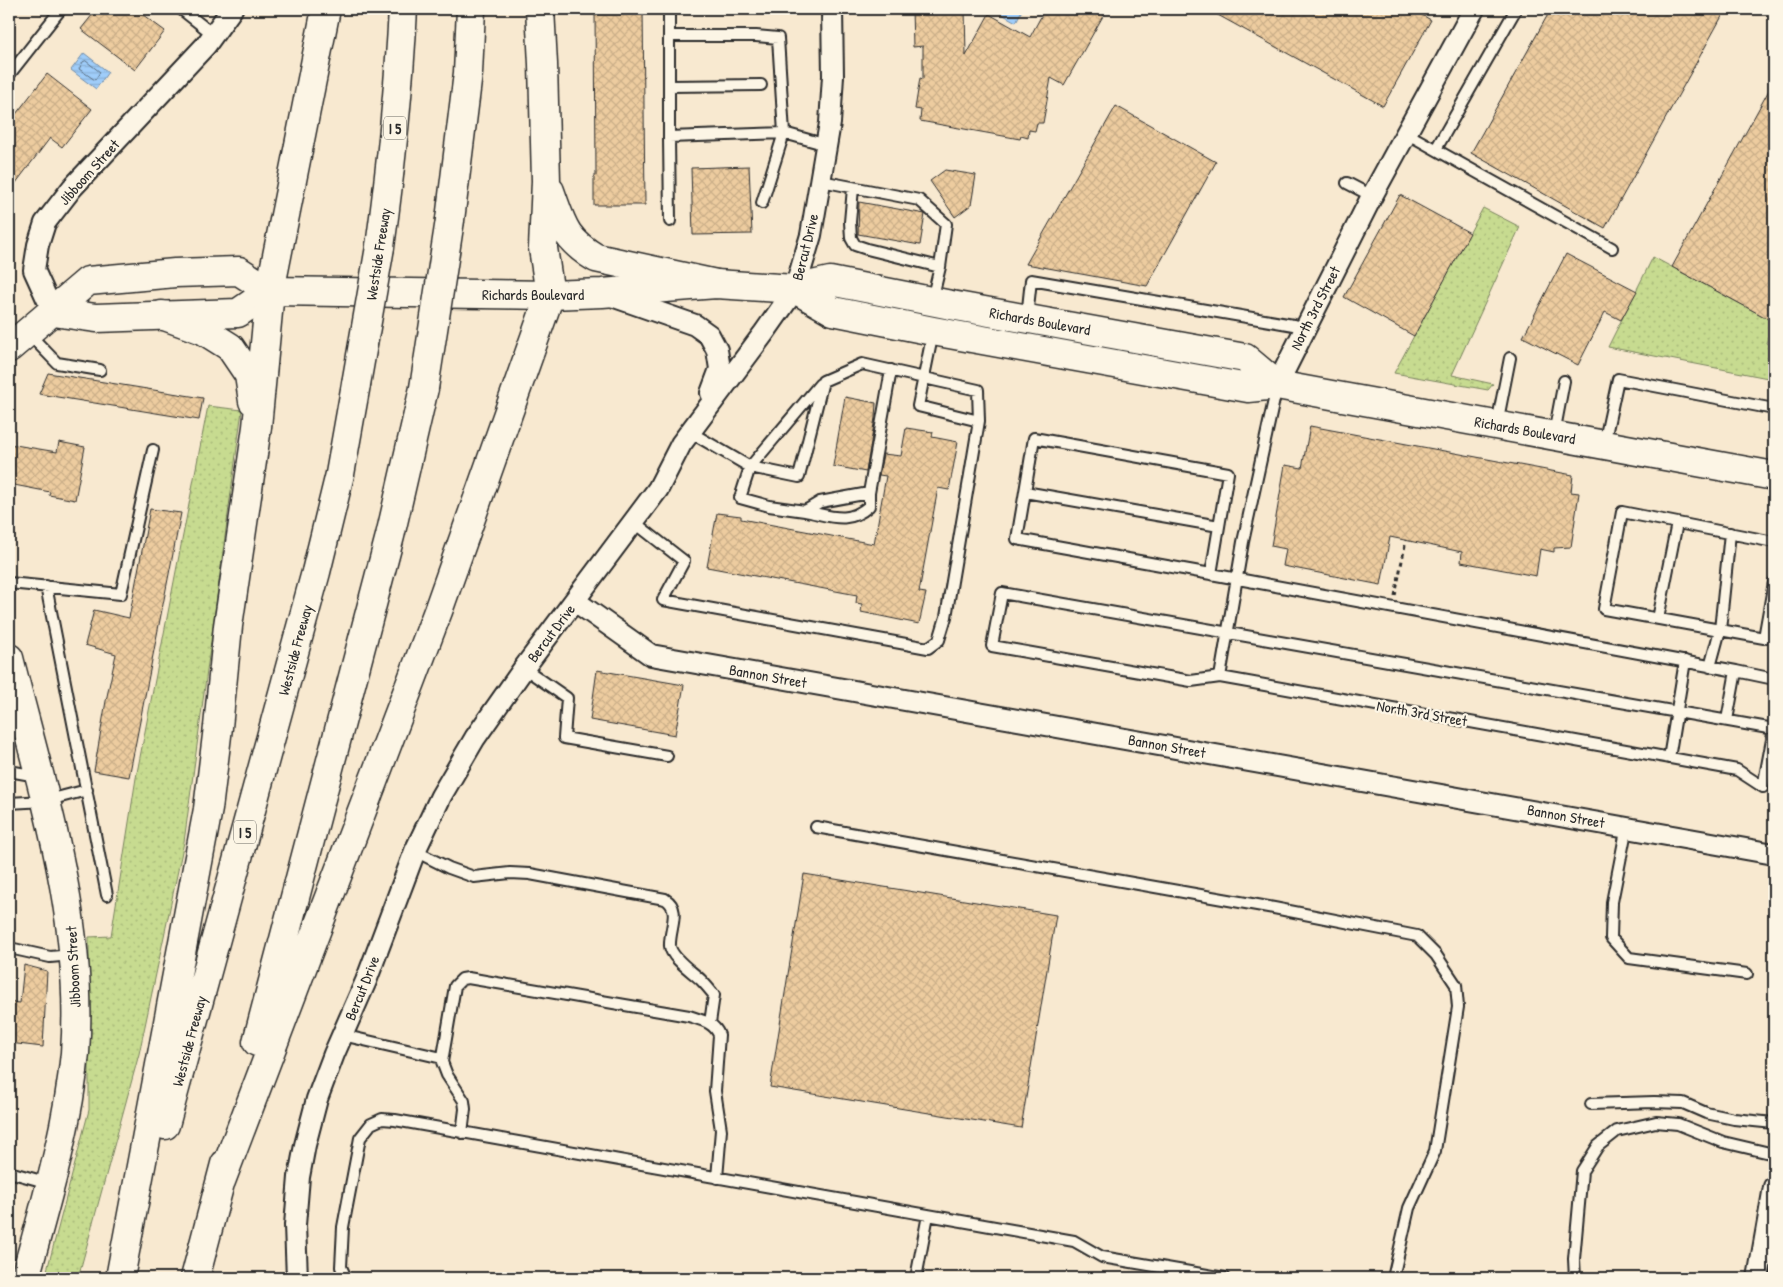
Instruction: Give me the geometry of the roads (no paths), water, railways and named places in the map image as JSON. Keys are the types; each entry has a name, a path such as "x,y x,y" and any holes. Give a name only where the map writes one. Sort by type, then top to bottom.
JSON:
{"main road":[{"path":"122,1278 208,809 228,626 257,427 270,291 326,9"},
{"name":"Westside Freeway","path":"122,1278 316,572 340,474 380,247 392,158 400,72 403,9"},
{"path":"195,1278 390,536 424,388 450,220 468,73 471,9"},
{"path":"221,1181 438,611 550,296 543,248 546,180 540,9"},
{"path":"546,180 562,224 570,238 580,248 596,258 716,284"},
{"path":"18,340 88,282 156,275 239,271 270,291"},
{"name":"Richards Boulevard","path":"270,291 550,296 716,284 795,289 830,280 931,301 1245,358 1277,385"},
{"name":"Richards Boulevard","path":"795,289 833,311 933,331 1248,388 1277,385 1774,476"},
{"path":"53,312 96,318 238,313 270,291"},
{"path":"162,315 203,330 230,347 249,375 257,427"},
{"name":"Jibboom Street","path":"9,658 13,688 42,789 68,902 76,1008 75,1052 68,1104 50,1184 24,1278"}],"street":[{"name":"Jibboom Street","path":"53,312 34,270 38,245 45,223 72,188 193,60 232,9"},
{"name":"Bercut Drive","path":"297,1278 295,1225 299,1177 304,1145 317,1099 366,981 415,851 441,796 460,762 524,668 658,489 681,444 795,289 811,235 833,101 832,9"},
{"name":"North 3rd Street","path":"1277,385 1372,196 1474,9"},
{"path":"602,293 696,326 704,331 714,342 719,356 720,369 715,385 695,425"},
{"name":"Bannon Street","path":"575,601 651,655 1627,826 1774,854"},
{"path":"1762,1270 1774,1187"}],"lane":[{"path":"9,75 61,9"},
{"path":"181,9 214,34"},
{"path":"668,9 670,221"},
{"path":"1436,149 1516,9"},
{"path":"669,36 756,36 778,38 784,133 762,204"},
{"path":"669,86 760,85"},
{"path":"1406,132 1612,248"},
{"path":"669,137 784,133 827,146"},
{"path":"821,181 919,200 946,224 940,267 931,301"},
{"path":"1347,183 1372,196"},
{"path":"853,188 850,222 851,238 855,245 940,267"},
{"path":"1027,319 1031,280 1305,327"},
{"path":"933,331 918,406 979,421"},
{"path":"18,340 57,364 100,370"},
{"path":"1497,425 1510,358"},
{"path":"634,522 684,561 663,600 928,648 939,640 946,617 979,421 978,390 891,370 862,364 823,381 750,467 740,498 769,506 847,518 861,513 869,506 869,493 891,370"},
{"path":"1604,445 1618,379 1774,409"},
{"path":"695,425 750,467 799,477 823,381"},
{"path":"1553,436 1564,381"},
{"name":"North 3rd Street","path":"1228,632 1774,729 1763,787 1737,770 1220,677 1243,542 1277,385"},
{"path":"1211,574 1228,472 1034,438 1017,539 1685,661 1774,679"},
{"path":"9,582 121,594 153,450"},
{"path":"1025,492 1219,526"},
{"path":"805,511 820,502 869,493"},
{"path":"1774,542 1622,512 1604,609 1764,638 1774,582"},
{"path":"1658,619 1677,523"},
{"path":"1710,667 1720,630 1730,533"},
{"path":"46,586 107,895"},
{"path":"1220,677 1191,681 992,646 1002,593 1228,632"},
{"path":"1669,758 1685,661"},
{"path":"524,668 567,698 564,738 667,756"},
{"path":"1727,720 1736,671"},
{"path":"9,771 42,789"},
{"path":"9,803 42,789 87,790"},
{"path":"1627,826 1612,902 1611,938 1629,958 1747,974"},
{"path":"816,827 1274,908 1417,936 1436,955 1456,984 1458,1007 1435,1151 1409,1208 1393,1278"},
{"path":"415,851 449,868 474,877 510,873 530,874 665,899 671,902 675,910 670,946 672,953 701,980 714,996 710,1023"},
{"path":"14,949 50,957 73,955"},
{"path":"462,1132 465,1109 464,1101 447,1074 442,1058 455,986 462,979 468,978 689,1016 710,1023 717,1028 719,1035 715,1091 720,1130 717,1178"},
{"path":"342,1035 442,1058"},
{"path":"1591,1104 1683,1103 1706,1113 1774,1123"},
{"path":"346,1278 341,1267 343,1226 360,1138 371,1124 382,1120 395,1120 1074,1241 1102,1258 1225,1278"},
{"path":"1575,1278 1574,1259 1582,1171 1598,1146 1617,1131 1656,1122 1678,1124 1723,1142 1774,1154"},
{"path":"9,1172 50,1184"},
{"path":"916,1278 928,1215"}],"water":[{"path":"999,9 1022,10 1016,22 1000,13"},
{"path":"84,53 108,72 96,89 71,70"}]}
